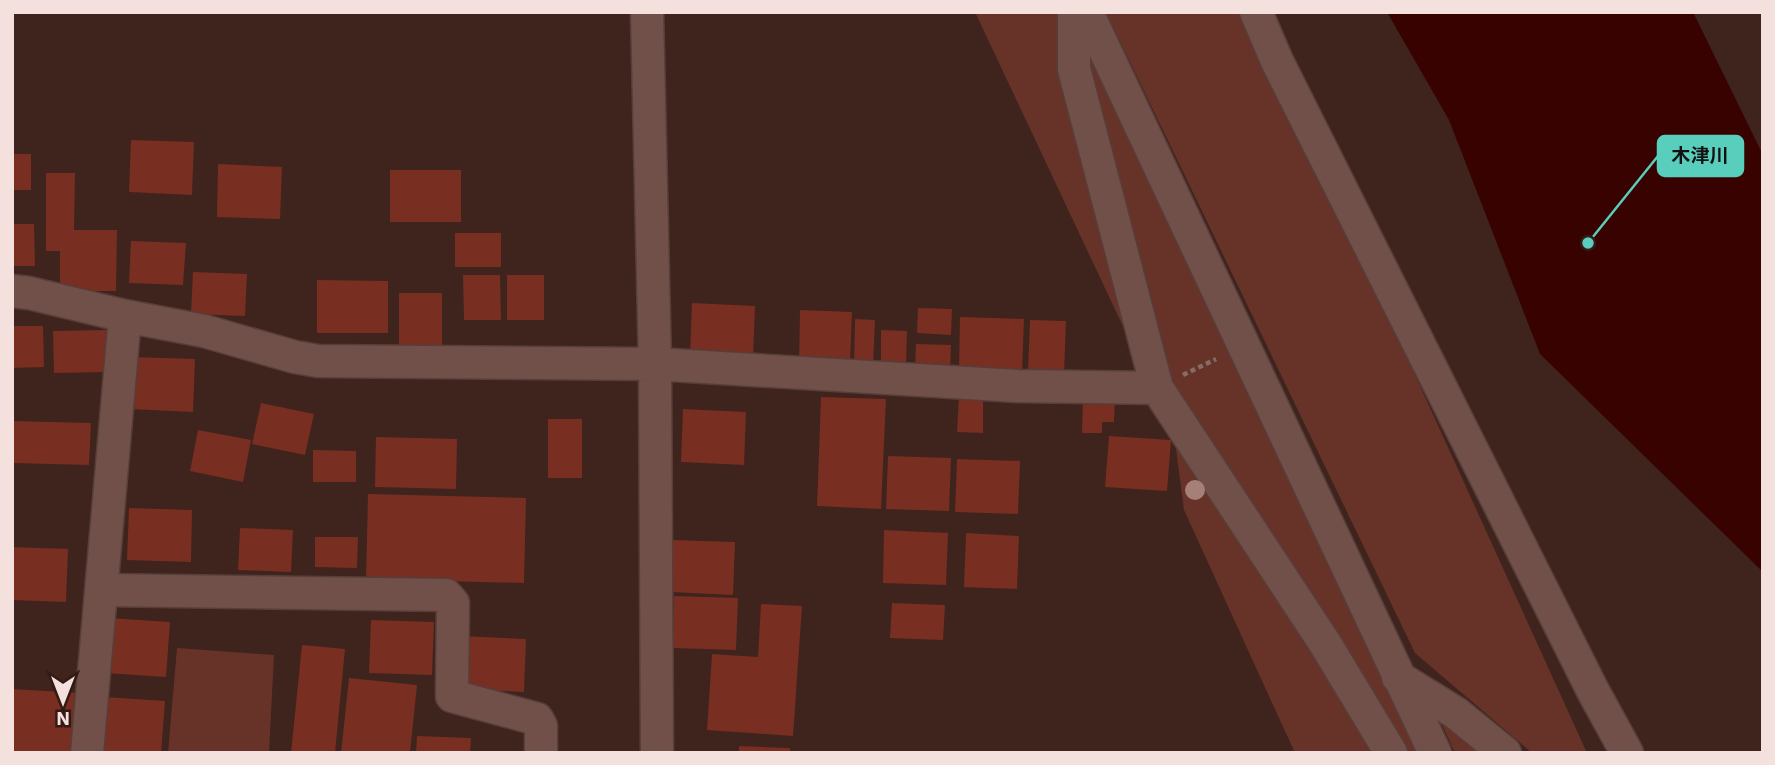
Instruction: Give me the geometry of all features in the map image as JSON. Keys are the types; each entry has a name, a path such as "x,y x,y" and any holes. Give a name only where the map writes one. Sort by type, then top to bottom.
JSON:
{"street":[{"path":"647,12 655,364 657,753"},
{"path":"1074,12 1074,69 1157,388 1326,645 1391,753"},
{"path":"1087,12 1435,753"},
{"path":"1256,12 1283,74 1587,679 1627,753"},
{"path":"12,291 204,331 318,361 655,364 1017,386 1157,388"},
{"path":"87,753 125,316"},
{"path":"102,590 446,595 453,603 452,696 537,719 541,726 541,753"},
{"path":"1398,677 1456,713 1506,753"}],"path":[{"path":"1157,388 1245,345"}],"shaded area":[{"path":"975,12 1066,12 1144,371"},
{"path":"1106,12 1250,12 1587,753 1532,753 1415,653"},
{"path":"1387,12 1693,12 1763,155 1763,572 1540,354 1449,120"},
{"path":"1081,33 1421,753 1295,753 1184,510 1167,380"},
{"path":"177,648 274,655 269,753 168,753"},
{"path":"1435,709 1487,753 1455,753"}],"building":[{"path":"131,140 194,142 192,195 129,192"},
{"path":"12,154 31,154 31,190 12,190"},
{"path":"218,164 282,167 280,219 217,217"},
{"path":"390,170 461,170 461,222 390,222"},
{"path":"46,173 75,173 74,230 117,230 116,291 60,291 60,251 46,251"},
{"path":"12,224 34,224 35,266 12,266"},
{"path":"455,233 501,233 501,267 455,267"},
{"path":"131,241 186,243 183,285 129,283"},
{"path":"193,272 247,274 245,316 191,314"},
{"path":"463,275 500,275 501,320 464,320"},
{"path":"507,275 544,275 544,320 507,320"},
{"path":"317,280 388,281 388,333 317,333"},
{"path":"399,293 442,293 442,357 399,357"},
{"path":"692,303 755,306 753,358 690,356"},
{"path":"918,308 952,309 951,335 917,333"},
{"path":"800,310 852,312 850,364 799,363"},
{"path":"960,317 1024,319 1022,372 959,369"},
{"path":"855,319 875,320 873,366 854,365"},
{"path":"1030,320 1066,321 1064,374 1028,372"},
{"path":"12,326 43,326 44,367 12,368"},
{"path":"107,330 108,372 54,373 53,331"},
{"path":"881,330 907,331 906,366 881,365"},
{"path":"916,344 951,345 950,371 915,369"},
{"path":"131,357 195,359 193,412 130,409"},
{"path":"821,397 886,399 881,509 817,506"},
{"path":"959,397 983,398 983,433 957,432"},
{"path":"1083,397 1115,398 1114,422 1102,422 1102,433 1082,433"},
{"path":"261,403 314,414 305,455 252,444"},
{"path":"683,409 746,412 744,465 681,462"},
{"path":"548,419 582,419 582,478 548,478"},
{"path":"12,421 91,423 89,465 12,463"},
{"path":"198,430 251,440 243,482 190,471"},
{"path":"1109,436 1171,440 1167,491 1105,487"},
{"path":"376,437 457,439 456,489 375,487"},
{"path":"313,450 356,451 356,482 313,482"},
{"path":"888,456 951,458 949,511 886,509"},
{"path":"957,459 1020,461 1018,514 955,512"},
{"path":"368,494 526,498 524,583 366,579"},
{"path":"129,508 192,510 191,562 127,560"},
{"path":"240,528 293,530 291,572 238,570"},
{"path":"884,530 948,533 946,585 883,583"},
{"path":"966,533 1019,536 1017,589 964,587"},
{"path":"315,537 358,537 357,568 315,567"},
{"path":"672,540 735,542 733,595 670,592"},
{"path":"12,547 68,549 66,602 12,600"},
{"path":"674,596 738,598 736,650 673,648"},
{"path":"892,603 945,605 943,640 890,638"},
{"path":"761,604 802,606 793,736 707,730 712,654 758,657"},
{"path":"109,618 170,622 166,677 105,673"},
{"path":"371,620 434,622 432,675 369,673"},
{"path":"462,636 526,639 524,692 460,689"},
{"path":"302,645 345,649 335,753 291,753"},
{"path":"349,678 417,685 410,753 341,753"},
{"path":"12,689 79,693 75,753 12,753"},
{"path":"104,697 165,701 161,753 100,751"},
{"path":"417,736 471,738 470,753 416,753"},
{"path":"739,746 790,748 790,753 739,753"}],"place":[{"name":"木津川","path":"1588,243"}]}
